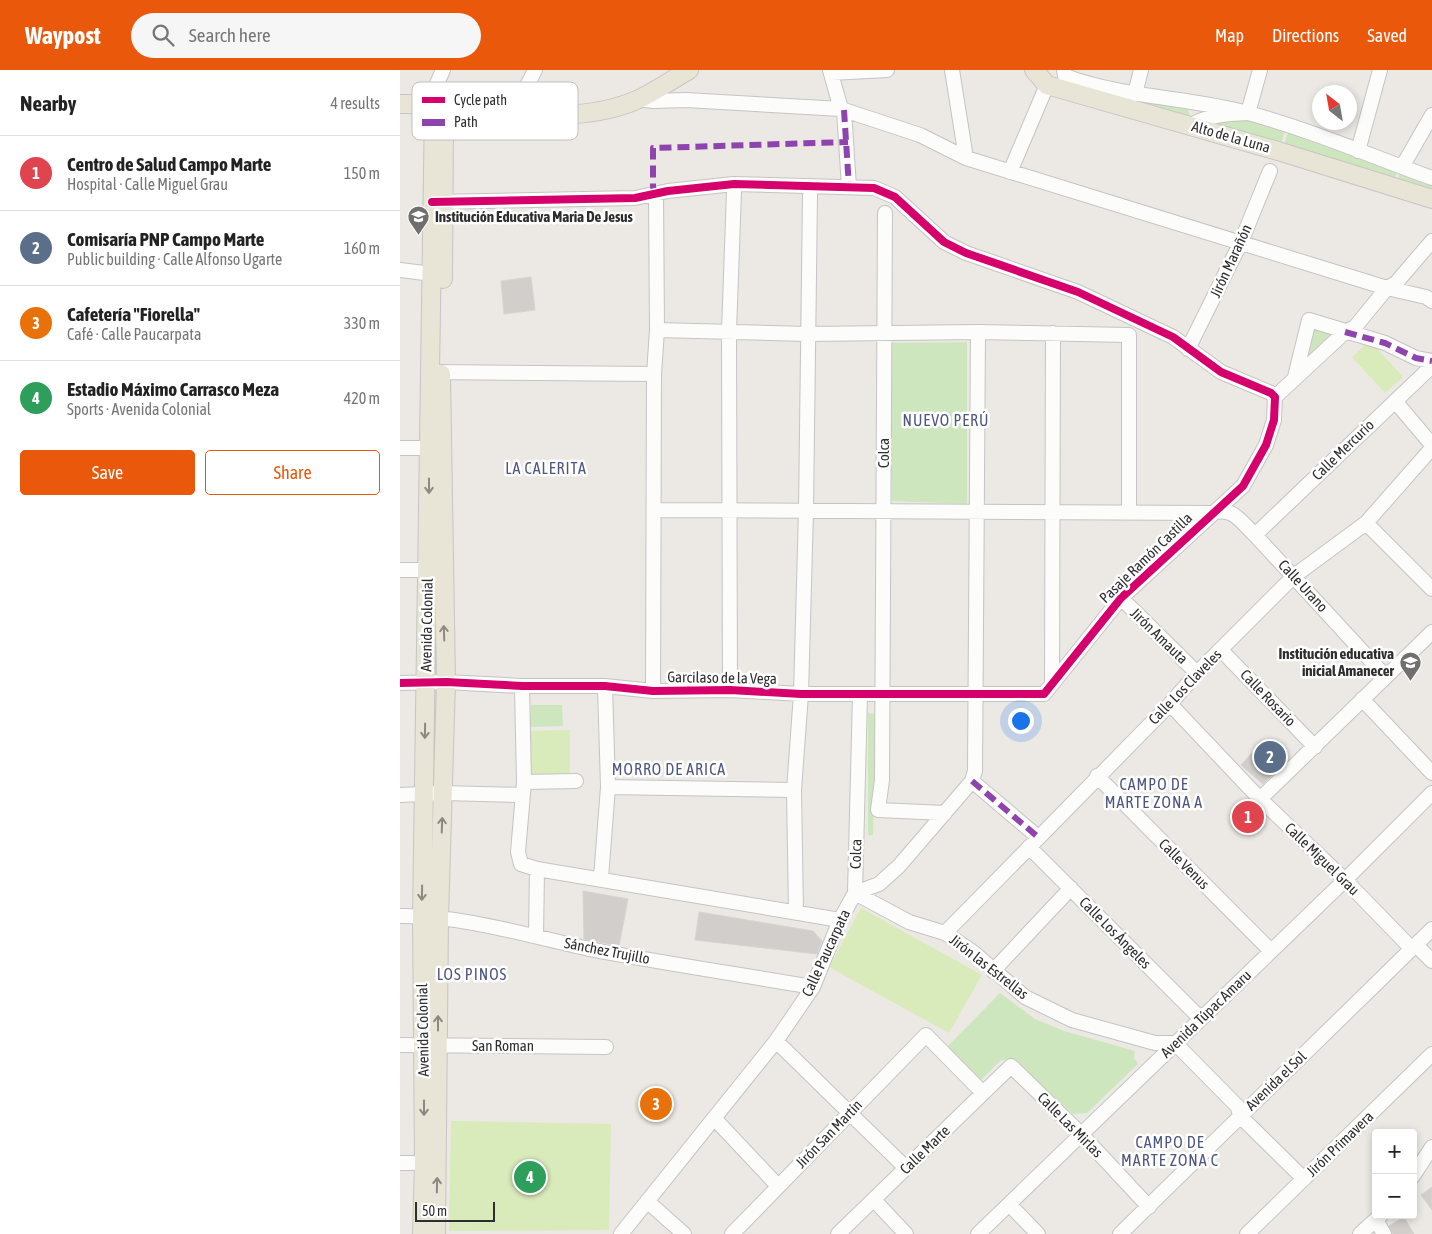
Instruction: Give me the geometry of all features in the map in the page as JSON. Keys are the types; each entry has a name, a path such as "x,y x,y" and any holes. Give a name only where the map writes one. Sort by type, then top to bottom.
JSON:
{"main road":[{"path":"578,113 606,109 639,99 689,70"},
{"path":"1034,70 1047,85"},
{"name":"Alto de la Luna","path":"1047,85 1190,125 1432,199"},
{"name":"Avenida Colonial","path":"436,1234 430,1163 430,917 424,795 426,682 435,565 435,372 438,202 437,140"},
{"name":"Avenida Colonial","path":"430,917 443,793 446,682 435,565"},
{"name":"Avenida Colonial","path":"422,1234 430,1163"}],"street":[{"path":"530,82 536,70"},
{"path":"849,187 842,110 831,71 887,70"},
{"path":"952,70 966,158"},
{"path":"1135,94 1141,70"},
{"path":"1248,113 1260,70"},
{"path":"1358,151 1380,70"},
{"path":"1065,73 1135,94 1248,113 1432,178"},
{"path":"1010,172 1047,85"},
{"path":"639,99 653,101 686,100 842,110 920,135 966,158 1387,288 1426,297 1432,301"},
{"path":"1190,125 1202,119 1218,115 1248,113"},
{"path":"1402,167 1432,115"},
{"name":"Jirón Marañón","path":"1188,349 1241,242 1270,171"},
{"path":"438,202 635,198 668,191 734,184 874,188 895,197 944,242 966,253 1078,292 1173,337 1221,372 1275,396 1345,332 1355,327 1387,288 1396,283 1432,241"},
{"path":"730,690 729,332 734,191"},
{"path":"653,691 654,374 657,330 656,195"},
{"path":"796,912 794,790 801,694 806,510 810,195"},
{"name":"Colca","path":"885,213 882,780 878,810 945,813"},
{"path":"400,270 437,275"},
{"path":"1295,377 1309,320 1385,343 1416,358 1432,362"},
{"path":"657,330 807,334 978,332 1129,335 1129,512"},
{"path":"972,782 975,771 978,332"},
{"path":"1048,689 1053,512 1053,333"},
{"name":"Calle Mercurio","path":"1255,535 1432,366"},
{"path":"435,372 654,374"},
{"name":"Pasaje Ramón Castilla","path":"1048,689 1121,598 1243,486 1258,461 1274,420 1275,396"},
{"path":"1395,401 1432,446"},
{"name":"Calle Los Claveles","path":"945,933 1097,776 1170,704 1197,673 1294,576 1366,523 1432,446"},
{"path":"400,448 435,448"},
{"name":"Calle Urano","path":"655,510 976,510 1212,513 1224,510 1232,512 1255,535 1386,677"},
{"path":"1366,523 1432,589"},
{"path":"400,570 435,565"},
{"name":"Jirón Amauta","path":"1121,598 1197,673"},
{"path":"1260,799 1432,632"},
{"name":"Calle Rosario","path":"1221,650 1315,747"},
{"name":"Garcilaso de la Vega","path":"400,683 446,682 522,686 605,686 653,691 730,690 860,695 882,693 976,693 1048,689"},
{"path":"522,686 523,788 518,852 521,864 537,869 601,878 840,920"},
{"path":"601,878 608,786 605,686"},
{"name":"Colca","path":"855,893 860,695"},
{"path":"1362,699 1432,773"},
{"name":"Calle Miguel Grau","path":"1170,704 1260,799 1414,947 1432,961"},
{"name":"Calle Venus","path":"1097,776 1271,951"},
{"path":"400,795 523,788 576,780"},
{"name":"Calle Paucarpata","path":"621,1234 776,1041 813,987 840,920 855,893 879,884 899,866 972,782"},
{"name":"Calle Los Ángeles","path":"972,782 1034,842 1071,888 1201,1018"},
{"path":"608,786 794,790"},
{"name":"Avenida Túpac Amaru","path":"978,1234 1345,880 1432,792"},
{"path":"536,936 537,869"},
{"path":"993,971 1071,888"},
{"name":"Jirón las Estrellas","path":"855,893 909,922 945,933 973,952 1025,997 1072,1020 1155,1043 1175,1043"},
{"name":"Sánchez Trujillo","path":"400,916 430,917 536,936 598,950 813,987"},
{"name":"Avenida el Sol","path":"1120,1234 1432,929"},
{"name":"Jirón San Martín","path":"732,1234 926,1034 983,1093"},
{"path":"776,1041 906,1168"},
{"path":"1175,1043 1238,1106 1240,1116 1304,1179"},
{"name":"San Roman","path":"400,1044 606,1046"},
{"name":"Jirón Primavera","path":"1247,1234 1432,1054"},
{"name":"Calle Marte","path":"838,1234 1011,1066"},
{"name":"Calle Las Mirlas","path":"1011,1066 1081,1134 1149,1207"},
{"path":"714,1118 778,1186"},
{"path":"1414,1174 1432,1147"},
{"path":"400,1163 430,1163"},
{"path":"874,1200 906,1234"},
{"path":"647,1201 684,1234"},
{"path":"1009,1204 1038,1234"},
{"path":"1360,1234 1377,1219"},
{"path":"1378,1219 1384,1234"}],"green space":[{"path":"1076,88 1186,105 1190,115 1183,115"},
{"path":"1244,118 1285,130 1281,144 1210,124 1210,122"},
{"path":"1288,132 1397,171 1395,180 1284,145"},
{"path":"1400,171 1432,182 1432,191 1398,180"},
{"path":"1310,326 1335,333 1303,361"},
{"path":"1370,341 1403,377 1385,393 1352,357"},
{"path":"967,342 967,504 892,501 890,343"},
{"path":"436,688 435,786 431,785 432,689"},
{"path":"531,705 562,705 563,726 530,727"},
{"path":"868,713 876,714 873,835 868,835"},
{"path":"570,730 570,784 531,786 529,731"},
{"path":"861,908 982,975 949,1033 829,967"},
{"path":"1000,993 1035,1019 1064,1031 1135,1051 1134,1058 1138,1064 1087,1113 1073,1114 1010,1058 1000,1061 980,1081 946,1048"},
{"path":"451,1121 611,1124 609,1230 449,1231"}],"building":[{"path":"531,277 535,310 504,314 501,281"},
{"path":"1262,742 1285,762 1263,784 1241,765"},
{"path":"583,891 628,899 619,946 584,939"},
{"path":"699,912 813,931 822,941 817,954 695,940"},
{"path":"1432,1187 1432,1210 1421,1195"},
{"path":"1401,1219 1405,1219 1414,1234 1393,1234 1389,1226"}],"marked path":[{"path":"844,110 849,187"},
{"path":"656,195 653,187 653,148 848,142"},
{"path":"1345,332 1385,343 1416,358 1432,361"},
{"path":"972,781 1038,837"}],"cycle path":[{"path":"400,683 446,682 522,686 605,686 653,691 730,690 801,694 1044,694 1121,598 1243,486 1266,445 1274,420 1275,397 1271,393 1221,372 1173,337 1078,292 966,253 944,242 895,197 874,188 734,184 668,191 635,198 432,202"}],"place":[{"name":"Institución Educativa Maria De Jesus","path":"419,236"},
{"name":"Institución educativa inicial Amanecer","path":"1410,682"},
{"name":"Comisaría PNP Campo Marte","path":"1270,757"},
{"name":"Centro de Salud Campo Marte","path":"1248,817"},
{"name":"Cafetería \"Fiorella\"","path":"656,1104"},
{"name":"Estadio Máximo Carrasco Meza","path":"530,1177"}],"district":[{"name":"NUEVO PERÚ","path":"946,420"},
{"name":"LA CALERITA","path":"546,468"},
{"name":"MORRO DE ARICA","path":"669,769"},
{"name":"CAMPO DE MARTE ZONA A","path":"1154,793"},
{"name":"LOS PINOS","path":"472,974"},
{"name":"CAMPO DE MARTE ZONA C","path":"1170,1151"}]}
